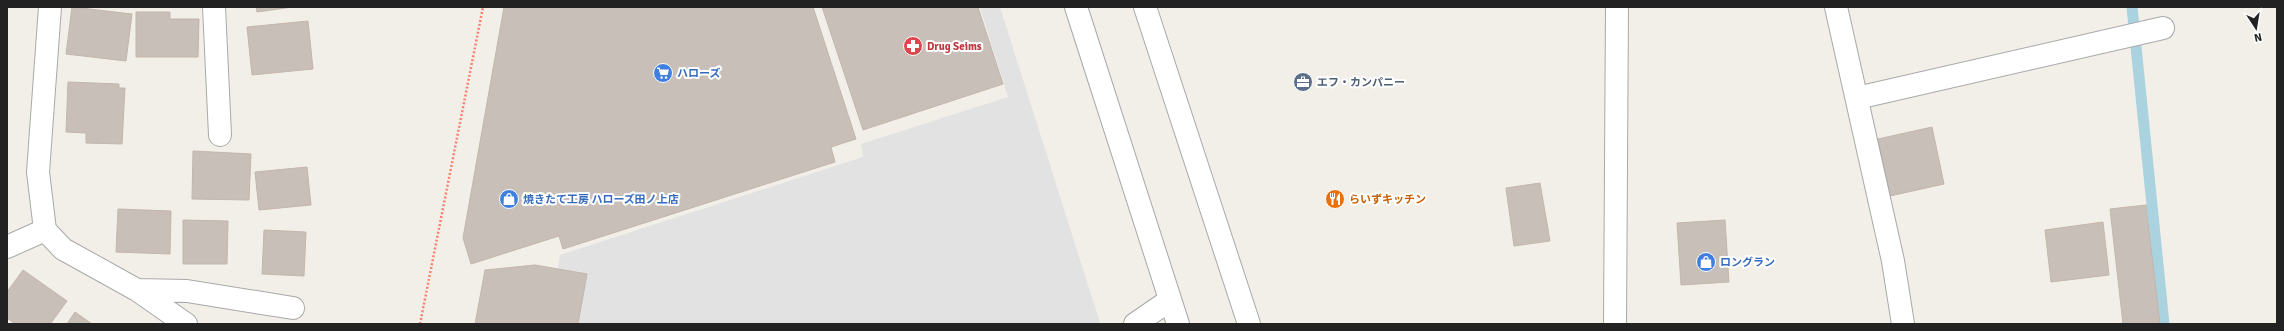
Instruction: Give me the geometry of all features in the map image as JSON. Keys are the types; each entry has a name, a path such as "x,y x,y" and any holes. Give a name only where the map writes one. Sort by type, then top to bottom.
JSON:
{"street":[{"path":"50,7 38,172 45,230 63,249 137,290 186,324"},
{"path":"214,7 220,135"},
{"path":"1076,7 1178,324"},
{"path":"1145,7 1249,324"},
{"path":"1615,324 1617,7"},
{"path":"1836,7 1893,261 1903,324"},
{"path":"1856,98 2163,28"},
{"path":"7,247 45,230"},
{"path":"137,290 187,291 293,308"},
{"path":"1135,324 1170,300"}],"path":[{"path":"420,324 483,7"}],"shaded area":[{"path":"980,7 1000,7 1100,323 549,324 560,255 863,157 861,144 1008,97"}],"building":[{"path":"72,7 132,14 126,61 66,54"},
{"path":"256,7 293,7 257,12"},
{"name":"ハローズ","path":"504,7 813,7 856,139 831,147 835,162 563,249 559,236 471,264 463,238"},
{"name":"Drug Seims","path":"822,7 978,7 1003,84 863,130"},
{"path":"136,12 170,12 170,19 199,19 198,57 136,57"},
{"path":"308,21 313,69 252,75 247,27"},
{"path":"68,82 119,84 119,88 125,88 122,144 86,143 86,133 66,132"},
{"path":"1932,127 1944,184 1890,196 1878,139"},
{"path":"193,151 251,154 249,200 192,199"},
{"path":"307,167 311,205 259,210 255,172"},
{"path":"1540,183 1550,241 1514,246 1506,188"},
{"path":"2146,205 2160,324 2123,324 2110,209"},
{"path":"118,209 171,211 170,254 116,252"},
{"path":"183,220 228,221 227,264 183,264"},
{"path":"1725,220 1729,282 1681,285 1677,223"},
{"path":"2103,222 2109,275 2051,282 2045,230"},
{"path":"264,230 306,232 304,276 262,274"},
{"path":"535,265 587,274 578,324 475,324 485,270"},
{"path":"23,270 67,301 51,323 53,324 15,324 7,318 7,292"},
{"path":"75,312 92,324 67,324"}],"waterway":[{"path":"2132,7 2164,324"}],"place":[{"name":"Drug Seims","path":"913,46"},
{"name":"ハローズ","path":"663,73"},
{"name":"エフ・カンパニー","path":"1303,82"},
{"name":"焼きたて工房 ハローズ田ノ上店","path":"509,199"},
{"name":"らいずキッチン","path":"1335,199"},
{"name":"ロングラン","path":"1706,262"}]}
